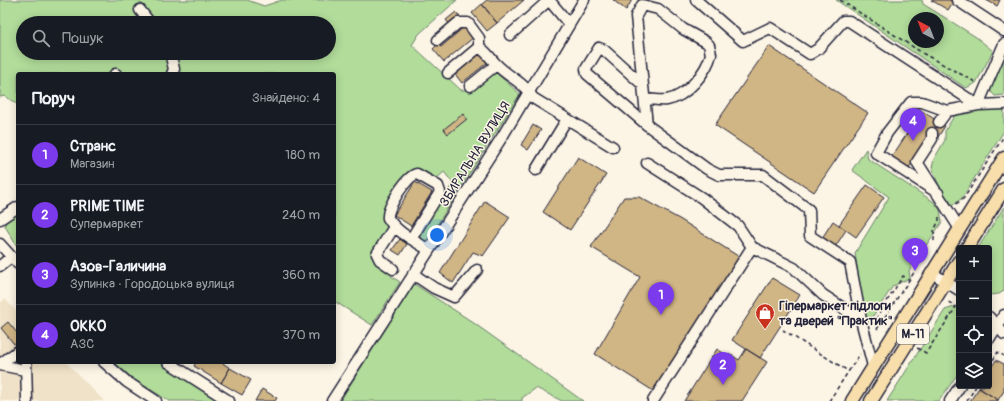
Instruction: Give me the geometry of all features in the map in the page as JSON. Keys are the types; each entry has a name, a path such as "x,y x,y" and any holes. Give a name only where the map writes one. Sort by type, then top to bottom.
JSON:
{"main road":[{"name":"М-11","path":"852,401 1004,158"},
{"path":"969,245 1004,189"},
{"name":"М-11","path":"871,401 956,266"}],"street":[{"name":"ЗБИРАЛЬНА ВУЛИЦЯ","path":"332,401 529,92 584,0"},
{"path":"696,0 743,41 770,28 810,54 818,49 843,21 849,21 978,105"},
{"path":"956,0 1004,31"},
{"path":"510,35 553,2 569,24"},
{"path":"645,99 666,100 680,95 691,87 711,54 711,50 706,42 684,29 658,9 642,5 636,16 643,84 648,125"},
{"path":"140,10 145,16"},
{"path":"438,40 458,23 464,22 471,25 479,38 479,46 448,73"},
{"path":"978,105 1004,44"},
{"path":"479,46 488,53 496,65 526,86 533,98 613,147"},
{"path":"643,84 604,50 598,48 586,69 587,74 648,125 707,169 719,175 762,175 809,210 810,236 850,262 861,320 873,366"},
{"path":"172,60 174,69 173,72"},
{"path":"470,86 496,65"},
{"path":"938,193 876,153 887,133 911,102 922,102 947,111 978,105 1004,104"},
{"path":"939,122 947,111"},
{"path":"536,170 567,119"},
{"path":"932,133 932,139 917,162 960,229"},
{"path":"647,162 702,198 738,226 752,247 794,268 824,295 861,320"},
{"path":"411,239 439,196 440,192 438,186 420,174 411,176 388,211 388,218 394,227 411,239 429,250"},
{"path":"0,219 16,208"},
{"path":"393,269 380,260 377,254 394,227"},
{"path":"0,244 15,261 0,266"},
{"path":"653,401 752,247"},
{"path":"414,274 434,288 454,297 477,270"},
{"path":"932,273 956,288"},
{"path":"992,337 1001,330 1004,315"},
{"path":"992,320 1001,330"},
{"path":"0,364 16,352"},
{"path":"0,364 25,366 27,401"},
{"path":"106,364 127,382 156,401"},
{"path":"171,364 229,401"},
{"path":"950,401 958,389"}],"path":[{"path":"840,0 924,54 985,88"},
{"path":"956,204 964,198 1004,136"},
{"path":"934,241 934,231 939,220 939,214"},
{"path":"877,330 908,279 915,271"},
{"path":"881,323 875,320 903,276 908,279"},
{"path":"918,348 926,353 956,307 947,301"},
{"path":"783,330 848,371"},
{"path":"992,361 998,352 1004,356"},
{"path":"829,401 848,371 862,353"},
{"path":"967,401 974,389"}],"shaded area":[{"path":"5,299 16,311 16,364 68,364 104,401 0,401 0,303"}],"green space":[{"path":"0,0 247,0 264,6 282,0 457,0 419,34 412,45 461,90 471,90 494,71 520,94 428,239 425,241 418,236 444,192 447,192 453,183 444,172 436,179 420,172 386,209 389,227 375,251 394,272 391,276 400,282 372,325 336,302 336,72 16,72 16,104 5,96 0,97"},
{"path":"836,0 922,0 923,4 936,12 908,12 908,48 944,48 944,17 976,37 993,51 976,83 966,88"},
{"path":"1004,55 1004,95 995,96 991,92 990,87"},
{"path":"1004,107 1004,131 962,198 953,205 941,191 932,168 934,159 945,140 945,131 954,116 963,112"},
{"path":"866,149 868,159 934,202 940,210 942,222 925,247 916,248 910,256 912,266 909,271 910,278 893,286 873,316 866,319 863,316 855,253 889,197 852,170"},
{"path":"1004,207 1004,291 999,294 992,295 992,245 980,245"},
{"path":"16,215 16,245 5,226 6,221"},
{"path":"414,284 468,319 583,401 562,401 536,388 522,398 522,401 340,401"},
{"path":"956,306 956,376 939,401 887,401 945,310"},
{"path":"116,364 163,364 222,401 169,401 132,378"}],"building":[{"path":"487,0 524,0 497,23 482,4"},
{"path":"613,0 632,0 626,10"},
{"path":"931,0 949,0 953,2 948,10"},
{"path":"986,0 1000,0 997,6"},
{"path":"482,4 497,23 487,31 472,13"},
{"path":"456,12 460,17 450,25 446,20"},
{"path":"465,26 474,37 444,62 433,49 438,44 441,47"},
{"path":"769,46 868,113 814,192 715,125"},
{"path":"479,52 488,62 462,83 454,73"},
{"path":"913,105 945,126 938,137 932,133 908,169 891,158 914,123 905,117"},
{"path":"463,114 467,119 448,134 444,129"},
{"path":"533,125 541,130 528,150 521,145"},
{"path":"578,157 606,175 570,230 543,212"},
{"path":"415,182 432,192 411,226 394,215"},
{"path":"867,185 884,197 856,237 839,225"},
{"path":"624,197 639,197 681,220 741,258 655,392 595,354 640,277 591,247"},
{"path":"485,201 510,217 483,256 473,252 453,283 440,273"},
{"path":"833,221 846,230 835,247 822,238"},
{"path":"400,239 407,244 400,255 392,250"},
{"path":"917,248 922,252 918,259 912,255"},
{"path":"772,278 800,295 760,358 732,340"},
{"path":"8,322 16,332 16,342 14,344 1,328"},
{"path":"717,349 728,356 730,354 739,360 746,349 767,362 742,401 684,401"},
{"path":"996,360 1004,364 1004,391 998,400 981,389 992,389 992,366"},
{"path":"195,364 224,364 230,368 221,383 194,366"},
{"path":"230,368 251,380 242,395 221,383"},
{"path":"262,389 277,398 275,401 255,401"},
{"path":"978,389 998,400 998,401 970,401"}],"place":[{"name":"ОККО","path":"913,141"},
{"name":"Азов-Галичина","path":"915,271"},
{"name":"Странс","path":"661,315"},
{"name":"Гіпермаркет підлоги та дверей \"Практик\"","path":"765,330"},
{"name":"PRIME TIME","path":"723,385"}]}
